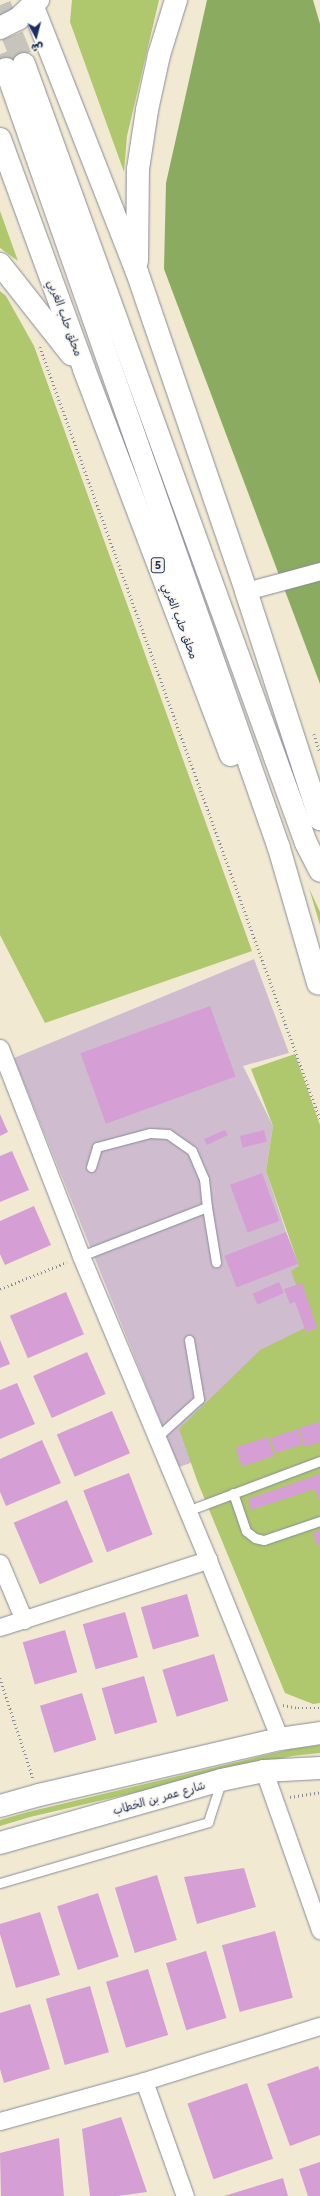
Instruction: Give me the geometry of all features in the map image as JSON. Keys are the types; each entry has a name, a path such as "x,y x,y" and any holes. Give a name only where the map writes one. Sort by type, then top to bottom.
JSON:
{"main road":[{"path":"137,272 139,162 147,110 159,55 176,0"},
{"path":"0,28 18,19 35,4 137,272 246,591 320,819"},
{"path":"319,986 279,848 15,67 306,843 320,871"},
{"name":"محلق حلب الغربي","path":"0,138 84,370 319,986"},
{"path":"0,264 84,370"},
{"path":"0,1806 39,1795 280,1739 320,1733"},
{"name":"شارع عمر بن الخطاب","path":"0,1843 221,1780 264,1772 320,1768"}],"street":[{"path":"246,591 320,571"},
{"path":"0,1048 81,1256 208,1560 280,1739"},
{"path":"0,1627 208,1560"},
{"path":"0,1563 24,1620"},
{"path":"264,1772 320,1930"},
{"path":"0,2121 144,2081 320,2026"},
{"path":"144,2081 184,2196"}],"lane":[{"path":"91,1168 97,1148 150,1133 168,1134 192,1151 204,1179 216,1262"},
{"path":"81,1256 207,1207"},
{"path":"156,1438 199,1399 189,1340"},
{"path":"187,1511 320,1461"},
{"path":"233,1493 246,1531 255,1538 264,1540 320,1521"},
{"path":"0,1883 208,1822 221,1780"}],"path":[{"path":"38,343 320,1119"},
{"path":"0,1289 81,1256"},
{"path":"0,1678 39,1795"},
{"path":"265,1702 298,1708 320,1708"},
{"path":"274,1800 320,1792"}],"shaded area":[{"path":"254,959 289,1053 243,1066 273,1126 266,1171 286,1232 320,1318 320,1418 179,1467 14,1058"}],"green space":[{"path":"72,0 159,0 127,136 124,172 70,22"},
{"path":"207,0 313,0 320,24 320,684 164,269 166,183"},
{"path":"0,211 18,261 0,248"},
{"path":"0,291 6,296 34,346 252,951 45,1023 0,935"},
{"path":"309,888 320,912 320,925"},
{"path":"295,1054 320,1125 320,1703 313,1704 285,1693 198,1483 179,1429 260,1350 311,1325 291,1271 299,1266 266,1171 273,1126 251,1069"},
{"path":"320,1745 320,1753 292,1756 30,1817 0,1826 0,1820 28,1812 291,1749"}],"building":[{"path":"210,1006 236,1076 106,1124 80,1053"},
{"path":"0,1114 8,1132 0,1136"},
{"path":"225,1130 228,1135 207,1145 204,1139"},
{"path":"264,1130 267,1142 243,1148 240,1136"},
{"path":"12,1151 29,1190 0,1202 0,1156"},
{"path":"262,1173 279,1221 247,1233 230,1185"},
{"path":"34,1206 51,1245 5,1265 0,1254 0,1221"},
{"path":"286,1232 298,1264 237,1287 224,1256"},
{"path":"279,1282 284,1293 257,1305 253,1294"},
{"path":"302,1283 317,1328 306,1332 295,1302 290,1304 284,1289"},
{"path":"66,1292 84,1334 28,1358 10,1316"},
{"path":"0,1340 10,1364 0,1368"},
{"path":"87,1352 106,1394 52,1418 33,1376"},
{"path":"17,1383 35,1424 0,1439 0,1390"},
{"path":"112,1411 130,1453 75,1477 57,1434"},
{"path":"320,1422 320,1442 305,1447 299,1428"},
{"path":"298,1429 303,1444 275,1453 270,1438"},
{"path":"268,1437 274,1456 242,1467 236,1448"},
{"path":"42,1440 61,1483 6,1506 0,1492 0,1459"},
{"path":"129,1473 153,1535 107,1552 83,1491"},
{"path":"320,1474 320,1503 315,1489 251,1510 248,1499"},
{"path":"67,1500 93,1562 40,1584 14,1523"},
{"path":"320,1530 320,1544 317,1545 313,1533"},
{"path":"187,1594 199,1636 153,1650 141,1607"},
{"path":"125,1612 138,1657 96,1669 83,1624"},
{"path":"65,1630 77,1672 35,1684 23,1642"},
{"path":"214,1654 228,1701 177,1717 162,1670"},
{"path":"144,1676 157,1722 115,1734 102,1688"},
{"path":"82,1693 96,1740 54,1753 40,1706"},
{"path":"244,1868 256,1907 197,1924 184,1877"},
{"path":"157,1875 177,1940 135,1953 115,1888"},
{"path":"98,1893 119,1957 78,1970 57,1906"},
{"path":"40,1912 60,1975 16,1988 0,1934 0,1924"},
{"path":"275,1931 293,1998 240,2012 222,1945"},
{"path":"206,1951 226,2018 186,2030 166,1963"},
{"path":"148,1969 168,2035 126,2048 106,1982"},
{"path":"90,1986 109,2052 65,2065 46,1999"},
{"path":"30,2004 50,2069 4,2083 0,2069 0,2013"},
{"path":"318,2066 320,2071 320,2135 290,2146 267,2084"},
{"path":"247,2083 273,2159 213,2179 187,2104"},
{"path":"121,2117 147,2192 118,2196 90,2196 82,2129"},
{"path":"59,2138 64,2196 1,2196 0,2153"},
{"path":"320,2162 320,2196 308,2196 299,2169"},
{"path":"283,2178 288,2196 224,2196"}],"tunnel":[{"path":"0,5 24,64"},
{"path":"0,54 6,69"}]}
